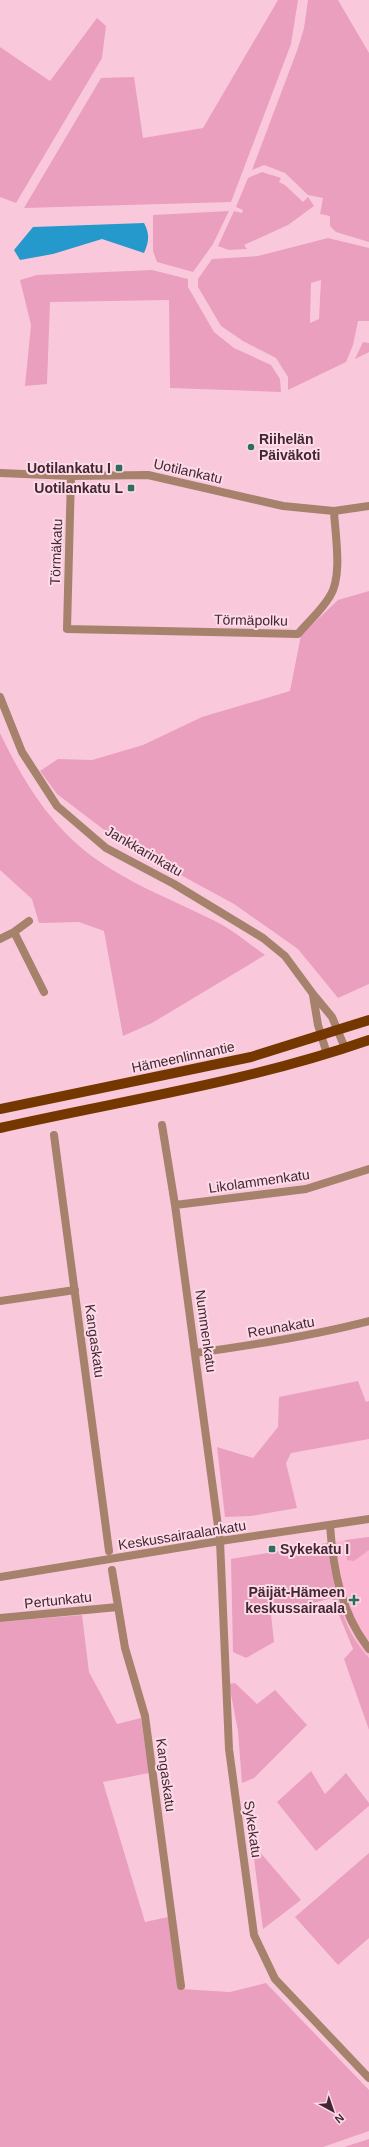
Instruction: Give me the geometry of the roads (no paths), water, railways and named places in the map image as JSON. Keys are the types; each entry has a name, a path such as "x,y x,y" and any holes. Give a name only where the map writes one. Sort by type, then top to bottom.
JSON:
{"main road":[{"name":"Hämeenlinnantie","path":"0,1110 243,1059 322,1036 369,1020"},
{"path":"0,1128 256,1074 327,1054 369,1040"}],"street":[{"name":"Uotilankatu","path":"0,473 72,476 148,475 283,506 334,511 369,506"},
{"name":"Törmäkatu","path":"67,629 72,476"},
{"name":"Törmäpolku","path":"67,629 298,634 331,596 335,580 337,560 334,511"},
{"name":"Jankkarinkatu","path":"0,697 22,752 57,806 106,848 174,884 263,938 285,956 313,994 332,1016 339,1030 345,1048"},
{"path":"0,939 14,932 29,921"},
{"path":"14,932 44,992"},
{"name":"Jankkarinkatu","path":"313,994 318,1025 327,1054"},
{"name":"Nummenkatu","path":"162,1125 175,1204 220,1541"},
{"name":"Kangaskatu","path":"54,1135 109,1551"},
{"name":"Likolammenkatu","path":"175,1204 306,1189 369,1169"},
{"path":"0,1301 75,1290"},
{"name":"Reunakatu","path":"195,1353 263,1344 319,1334 369,1321"},
{"name":"Keskussairaalankatu","path":"0,1577 220,1541 369,1519"},
{"path":"330,1525 333,1555 342,1598 350,1620 369,1649"},
{"name":"Sykekatu","path":"220,1541 229,1749 254,1936 275,1978 369,2078"},
{"name":"Kangaskatu","path":"112,1570 125,1648 145,1716 180,1986"},
{"name":"Pertunkatu","path":"0,1618 6,1619 118,1607"}],"water":[{"path":"144,223 148,238 144,253 102,239 53,254 20,260 14,250 33,227"}],"place":[{"name":"Riihelän Päiväkoti","path":"251,447"},
{"name":"Uotilankatu I","path":"119,468"},
{"name":"Uotilankatu L","path":"131,488"},
{"name":"Sykekatu I","path":"272,1549"},
{"name":"Päijät-Hämeen keskussairaala","path":"354,1600"}]}
